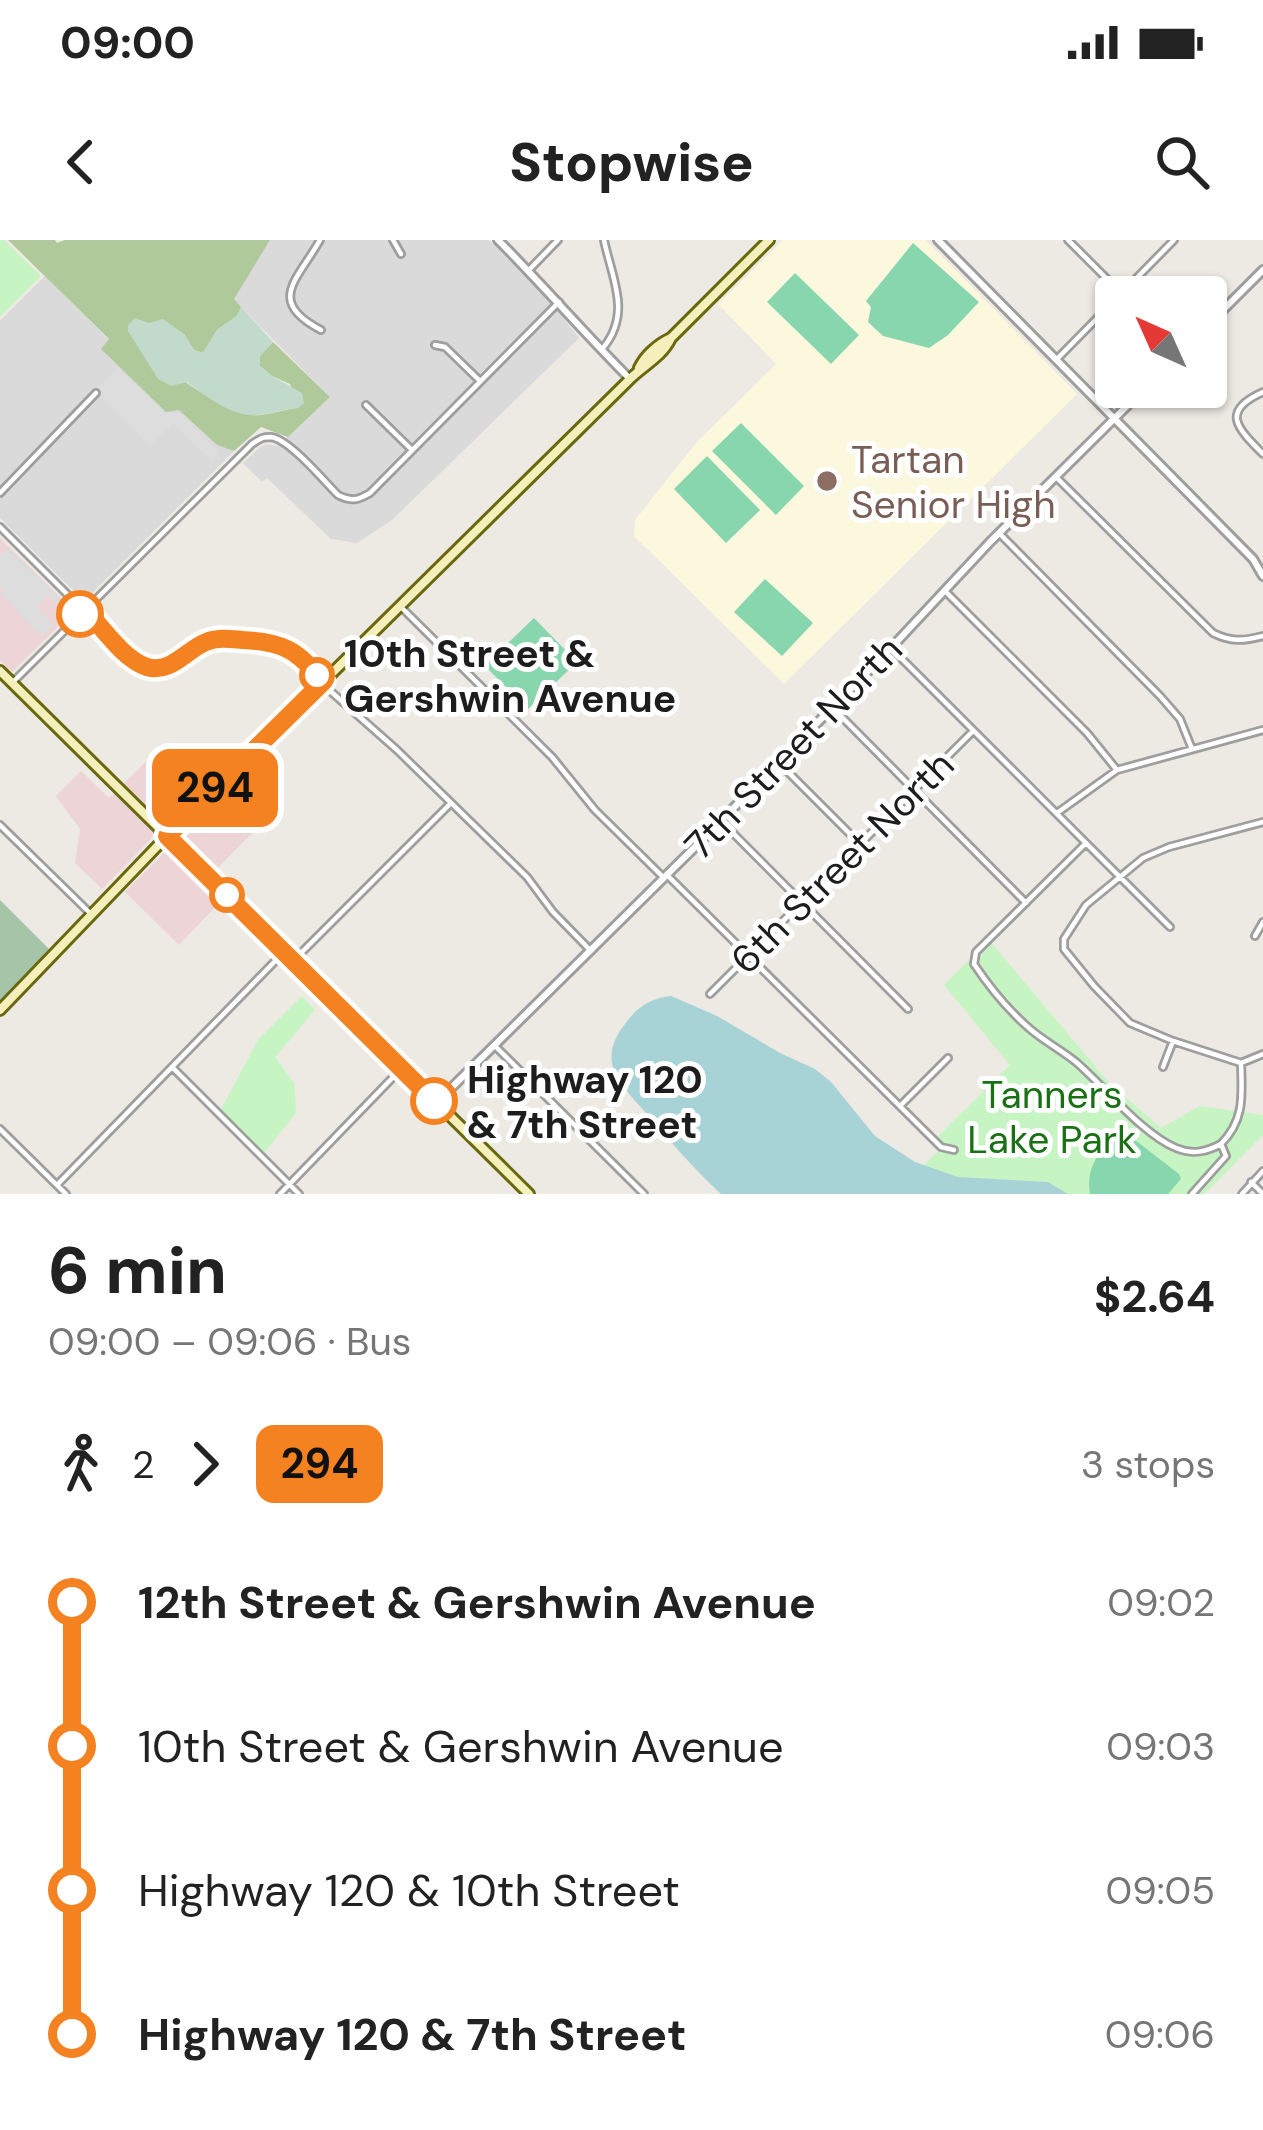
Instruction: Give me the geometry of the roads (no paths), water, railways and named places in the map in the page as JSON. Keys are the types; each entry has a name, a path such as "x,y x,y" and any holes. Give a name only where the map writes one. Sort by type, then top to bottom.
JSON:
{"main road":[{"path":"0,1010 167,836 770,240"},
{"path":"0,670 529,1194"}],"street":[{"path":"320,240 290,290 289,301 300,319 321,330"},
{"path":"393,240 401,254"},
{"path":"498,240 630,379"},
{"path":"528,271 558,240"},
{"path":"601,350 619,322 620,307 604,240"},
{"path":"938,240 1253,560 1263,576"},
{"path":"1068,240 1100,276"},
{"path":"1139,276 1174,240"},
{"path":"1227,306 1263,270"},
{"path":"12,682 262,438 286,443 338,495 358,500 559,302"},
{"path":"1056,360 1095,321"},
{"path":"435,345 445,346 479,381"},
{"path":"1263,392 1246,399 1235,419 1263,454"},
{"path":"0,493 96,393"},
{"path":"366,405 412,450"},
{"name":"7th Street North","path":"436,1103 721,821 1126,408"},
{"path":"1056,477 1213,633 1242,641 1263,636"},
{"path":"0,526 140,664 168,666 202,643 220,638 268,641 298,656 527,878 591,951"},
{"path":"999,533 1160,696 1180,719 1192,749"},
{"path":"115,562 124,571"},
{"path":"944,590 1087,733 1117,770"},
{"path":"400,606 552,757 595,810 943,1149 954,1150"},
{"path":"891,648 1170,927"},
{"path":"832,708 1025,903"},
{"name":"6th Street North","path":"710,994 973,730"},
{"path":"1057,813 1117,770 1263,730"},
{"path":"778,762 860,844"},
{"path":"293,961 450,803"},
{"path":"721,821 908,1009"},
{"path":"1263,822 1143,858 1086,905 1064,939 1064,949 1130,1023 1241,1063 1263,1054"},
{"path":"0,825 92,915"},
{"path":"1086,843 977,951 974,964 1032,1030 1164,1141 1181,1150 1196,1152 1221,1144 1235,1128 1243,1109 1241,1063"},
{"path":"1256,936 1263,922"},
{"path":"57,1185 284,952"},
{"path":"1163,1067 1173,1041"},
{"path":"494,1045 644,1194"},
{"path":"900,1106 948,1058"},
{"path":"172,1067 299,1194"},
{"path":"280,1194 402,1069"},
{"path":"0,1129 66,1194"},
{"path":"1192,1194 1225,1158 1221,1144"},
{"path":"1242,1194 1263,1171"},
{"path":"1251,1182 1263,1194"},
{"path":"509,1194 519,1184"}],"water":[{"path":"671,996 815,1069 875,1136 915,1162 958,1177 1048,1182 1068,1194 721,1194 631,1097 613,1067 614,1044 630,1018 651,1001"}],"place":[{"name":"Tartan Senior High","path":"827,481"},
{"name":"10th Street & Gershwin Avenue","path":"317,675"},
{"name":"Highway 120 & 7th Street","path":"434,1101"}],"park label":[{"name":"Tanners Lake Park","path":"1052,1116"}]}
